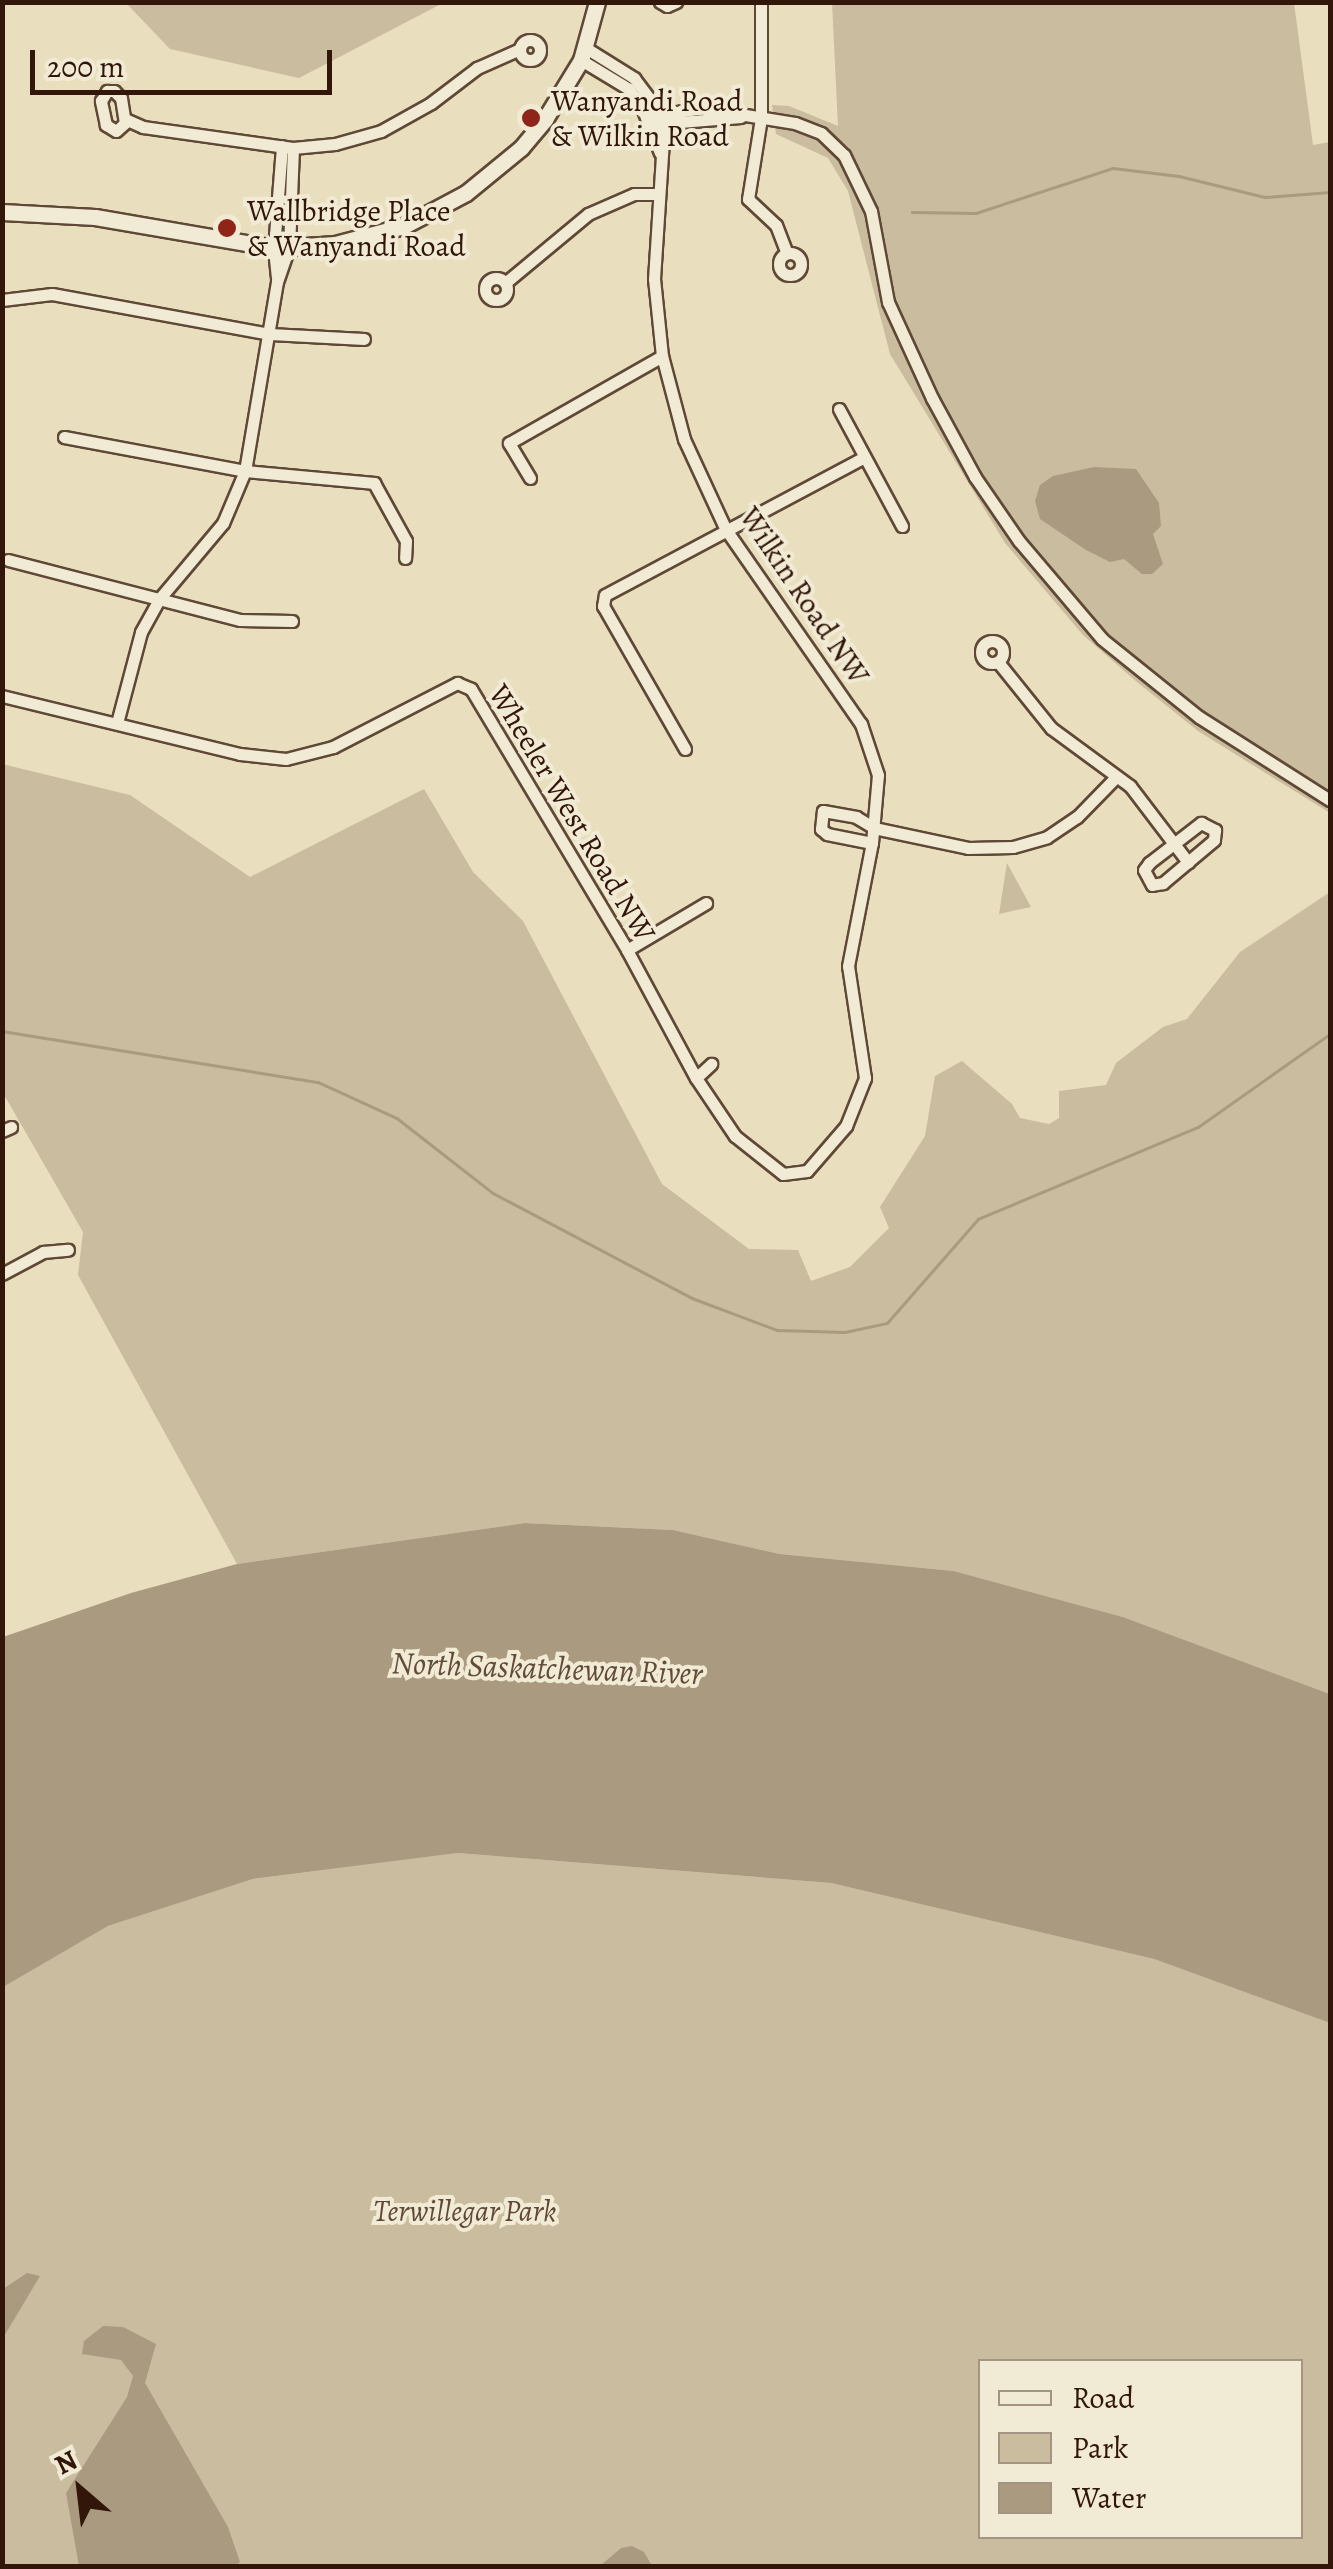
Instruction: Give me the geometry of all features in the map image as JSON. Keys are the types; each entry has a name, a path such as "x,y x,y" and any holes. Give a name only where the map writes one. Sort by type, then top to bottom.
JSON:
{"street":[{"path":"2,212 96,217 282,248 370,237 421,218 466,193 521,148 545,120 584,54 597,2"},
{"path":"660,2 667,6 676,2"},
{"path":"761,2 761,118 748,199 776,225 787,253"},
{"path":"125,119 143,127 288,147 336,144 381,131 430,104 477,68 520,50"},
{"path":"584,54 629,89 653,120 761,118 821,133 844,154 861,181 872,211 888,302 940,414 975,477 1019,541 1102,638 1199,717 1330,800"},
{"name":"Wilkin Road NW","path":"653,120 662,156 654,279 662,356 684,439 726,530 861,724 878,775 872,843 848,966 865,1078 846,1126 807,1170 783,1174"},
{"path":"117,723 141,632 160,598 223,523 244,470 282,248 288,147"},
{"path":"505,282 588,214 634,194 658,194"},
{"path":"2,300 52,294 270,334 364,339"},
{"path":"530,478 509,443 662,356"},
{"path":"839,409 902,526"},
{"path":"64,437 244,470 374,483 406,541 405,558"},
{"path":"685,749 603,606 605,595 864,457"},
{"path":"8,560 240,620 292,621"},
{"path":"998,662 1034,712 1130,786 1188,862"},
{"name":"Wheeler West Road NW","path":"2,696 240,754 286,759 333,747 456,683 471,689 627,950 696,1078 735,1136 783,1174"},
{"path":"872,843 827,834 821,829 823,811 856,817 874,828 983,850 1013,848 1047,837 1077,817 1116,777"},
{"path":"1201,823 1216,830 1214,840 1188,862 1163,884 1152,884 1146,878 1149,863 1201,823"},
{"path":"627,950 706,903"},
{"path":"696,1078 711,1064"},
{"path":"2,1274 43,1252 68,1250"}],"green space":[{"path":"126,3 443,3 299,78 170,49"},
{"path":"832,3 1294,3 1313,145 1330,142 1330,813 1198,731 1137,682 1083,635 1005,543 890,354 848,191 828,158 776,134 772,105 789,106 838,126"},
{"path":"2,764 130,795 250,877 424,789 473,872 523,921 662,1184 749,1249 798,1250 811,1281 850,1267 889,1228 880,1207 925,1136 935,1076 962,1061 1012,1104 1020,1118 1049,1124 1059,1118 1059,1091 1106,1085 1116,1063 1163,1027 1187,1019 1240,952 1330,892 1330,1694 1123,1617 954,1571 780,1554 673,1530 525,1523 237,1564 78,1275 83,1232 3,1093"},
{"path":"1007,863 1031,907 999,914"},
{"name":"Terwillegar Park","path":"458,1853 831,1883 1154,1959 1330,2023 1330,2566 3,2566 2,1987 108,1926 253,1879"}],"water":[{"path":"1094,467 1136,469 1159,503 1161,526 1153,534 1163,564 1152,574 1142,574 1124,559 1110,562 1040,519 1035,501 1040,485 1053,476"},
{"name":"North Saskatchewan River","path":"525,1523 673,1530 780,1554 954,1571 1123,1617 1330,1694 1330,2023 1154,1959 831,1883 458,1853 253,1879 108,1926 3,1987 3,1637 131,1593 237,1564"},
{"path":"27,2273 40,2276 3,2338 3,2289"},
{"path":"103,2326 123,2327 156,2344 145,2383 228,2527 240,2562 235,2566 79,2566 66,2493 127,2397 133,2376 121,2360 82,2354 84,2341"},
{"path":"632,2546 644,2552 652,2566 600,2566 621,2548"}],"waterway":[{"path":"912,212 976,213 1113,168 1179,176 1265,197 1330,192"},
{"path":"2,1031 318,1082 397,1118 493,1193 692,1298 777,1330 845,1332 887,1323 978,1219 1198,1127 1330,1034"}],"place":[{"name":"Wanyandi Road & Wilkin Road","path":"531,118"},
{"name":"Wallbridge Place & Wanyandi Road","path":"227,228"}]}
